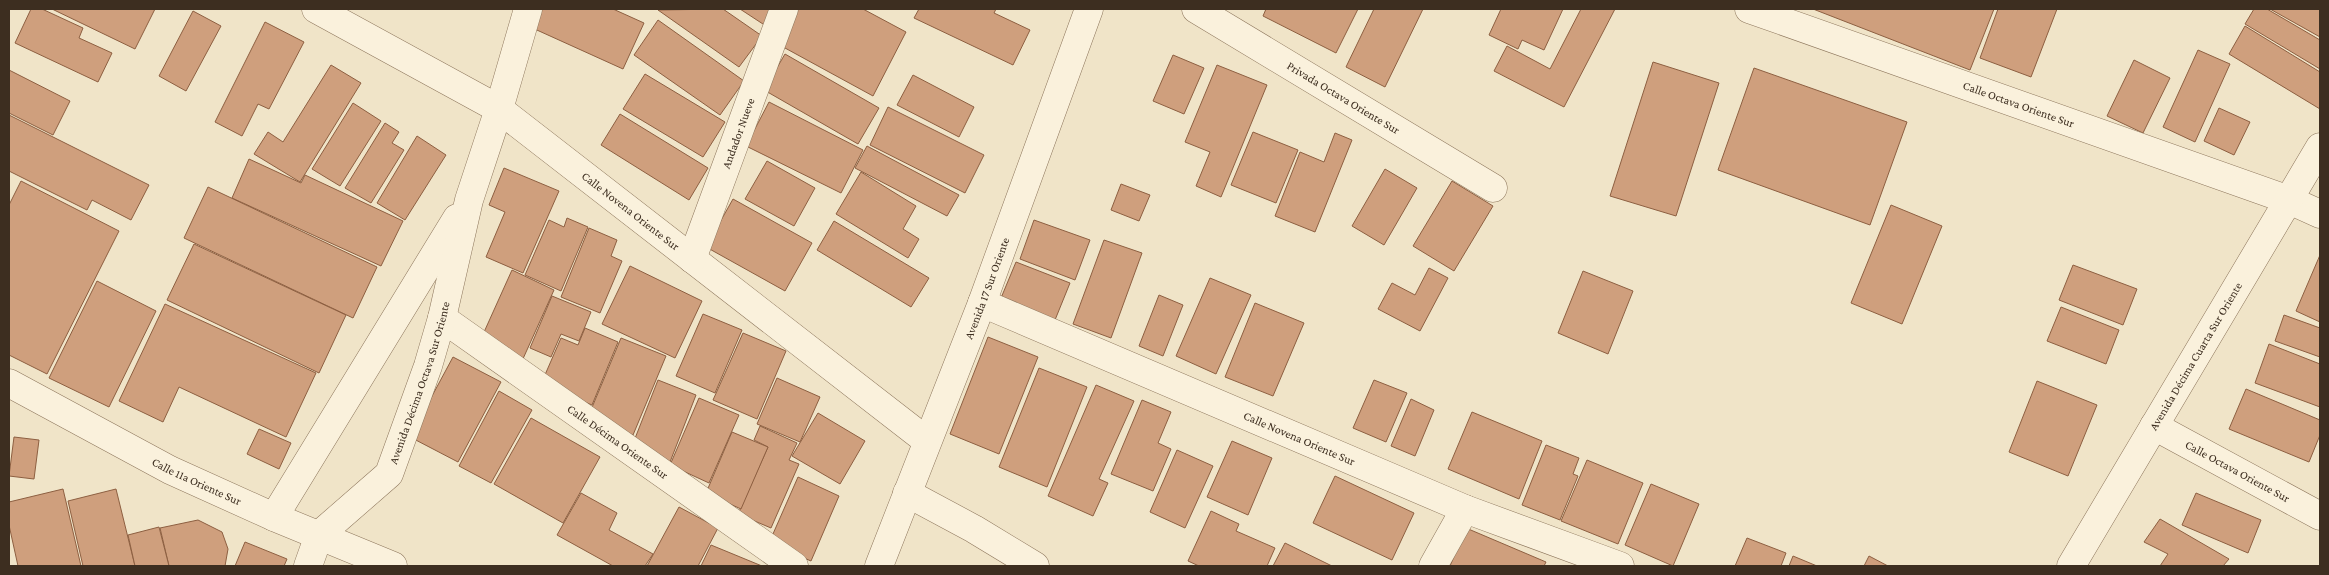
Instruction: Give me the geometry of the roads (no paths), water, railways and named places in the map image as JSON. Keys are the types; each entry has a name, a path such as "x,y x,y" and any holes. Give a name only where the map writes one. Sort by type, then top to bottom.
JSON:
{"street":[{"name":"Calle Novena Oriente Sur","path":"316,9 499,109 927,441"},
{"name":"Avenida Décima Octava Sur Oriente","path":"319,535 388,474 428,366 442,318 469,200 499,109 528,9"},
{"name":"Andador Nueve","path":"692,259 784,9"},
{"name":"Avenida 17 Sur Oriente","path":"879,566 982,302 1089,9"},
{"name":"Privada Octava Oriente Sur","path":"1196,9 1493,188"},
{"name":"Calle Octava Oriente Sur","path":"1748,9 2289,200"},
{"name":"Avenida Décima Cuarta Sur Oriente","path":"2071,566 2320,147"},
{"name":"Avenida Décima Octava Sur Oriente","path":"274,517 469,200"},
{"path":"2289,200 2320,214"},
{"name":"Calle Novena Oriente Sur","path":"982,302 1465,509 1620,566"},
{"name":"Calle Décima Oriente Sur","path":"442,318 794,566"},
{"name":"Calle 11a Oriente Sur","path":"9,383 170,470 274,517 393,566"},
{"name":"Calle Octava Oriente Sur","path":"2154,426 2320,516"},
{"path":"907,493 974,529 1035,566"},
{"path":"1432,566 1465,509"},
{"path":"308,566 319,535"}]}
